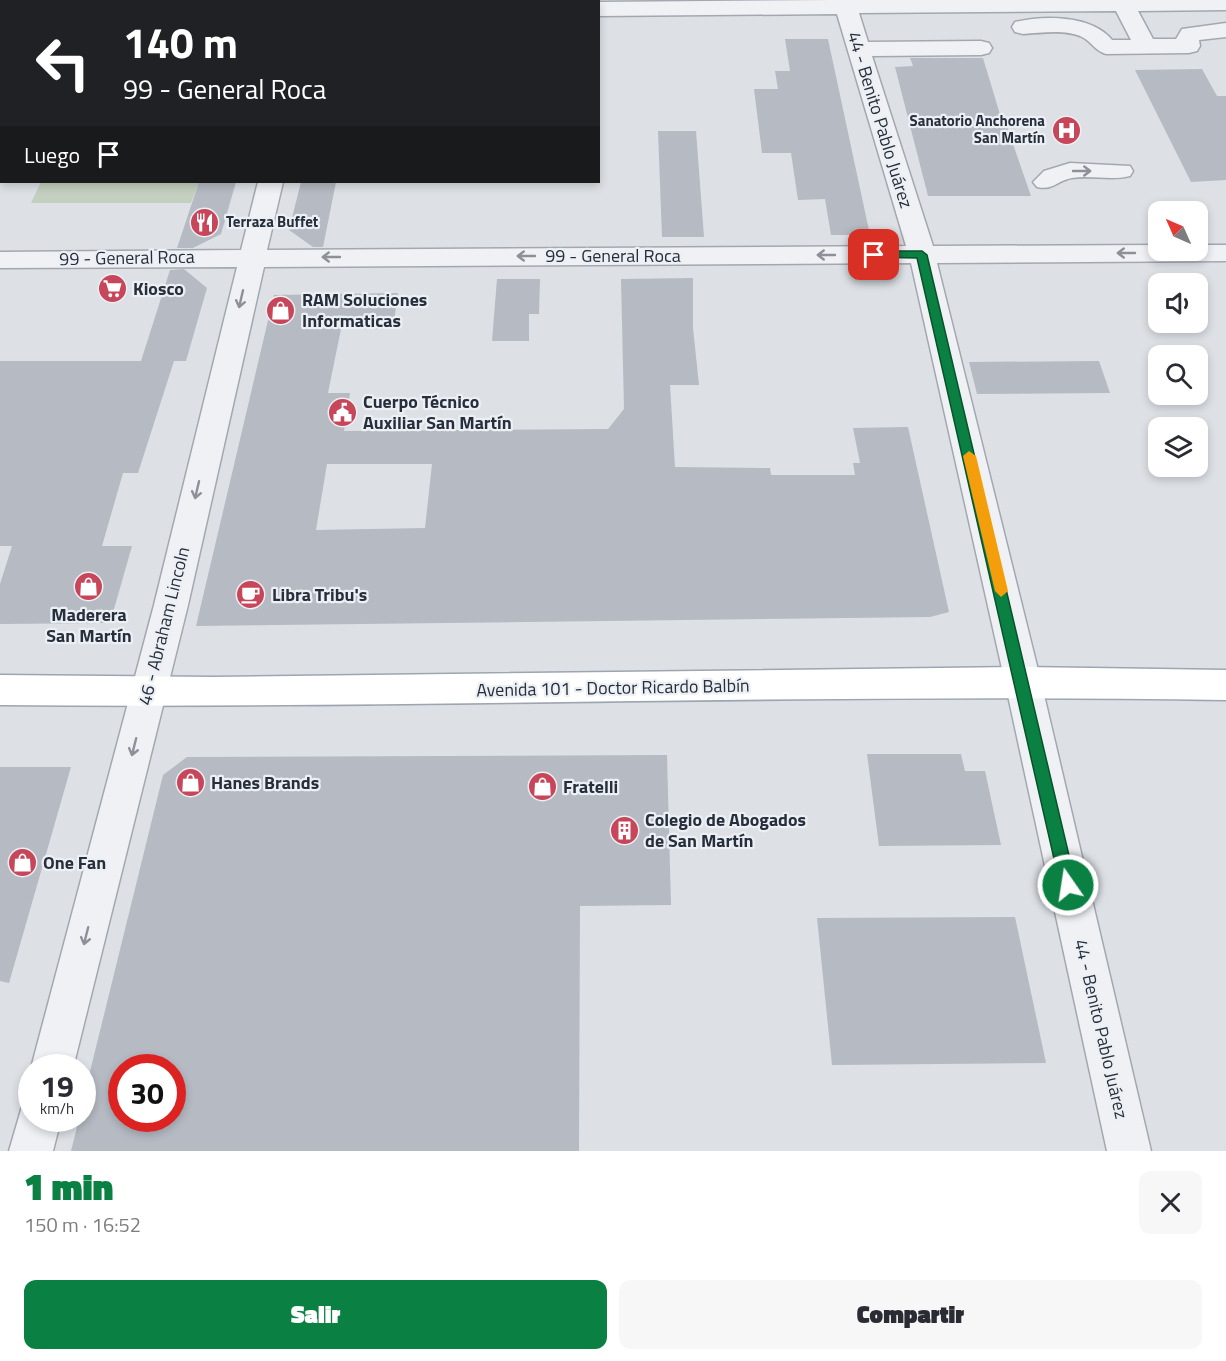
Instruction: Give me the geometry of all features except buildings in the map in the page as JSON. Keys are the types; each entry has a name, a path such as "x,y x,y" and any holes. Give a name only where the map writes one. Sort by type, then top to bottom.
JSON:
{"main road":[{"name":"Avenida 101 - Doctor Ricardo Balbín","path":"0,690 148,691 1023,682 1226,684"}],"street":[{"path":"600,9 845,4 1226,4"},
{"name":"44 - Benito Pablo Juárez","path":"845,4 922,255 1023,682 1129,1151"},
{"path":"1123,4 1145,46"},
{"path":"1009,27 1066,27 1086,30 1101,38 1106,47 1189,46 1186,39 1190,34 1226,30"},
{"path":"857,49 981,48"},
{"path":"1046,182 1051,175 1061,171 1121,171"},
{"name":"46 - Abraham Lincoln","path":"56,1054 171,605 270,183"},
{"name":"99 - General Roca","path":"0,260 1226,253"},
{"path":"31,1151 36,1132"}],"green space":[{"path":"41,183 199,183 191,203 31,203"}],"slow traffic":[{"path":"969,456 1001,591"}],"place":[{"name":"Sanatorio Anchorena San Martín","path":"1066,130"},
{"name":"Terraza Buffet","path":"205,222"},
{"name":"Kiosco","path":"112,289"},
{"name":"RAM Soluciones Informaticas","path":"281,310"},
{"name":"Cuerpo Técnico Auxiliar San Martín","path":"342,412"},
{"name":"Maderera San Martín","path":"89,586"},
{"name":"Libra Tribu's","path":"251,595"},
{"name":"Hanes Brands","path":"190,783"},
{"name":"Fratelli","path":"542,787"},
{"name":"Colegio de Abogados de San Martín","path":"624,830"},
{"name":"One Fan","path":"22,863"}],"route":[{"path":"874,255 922,255 1023,682 1068,885"}]}
